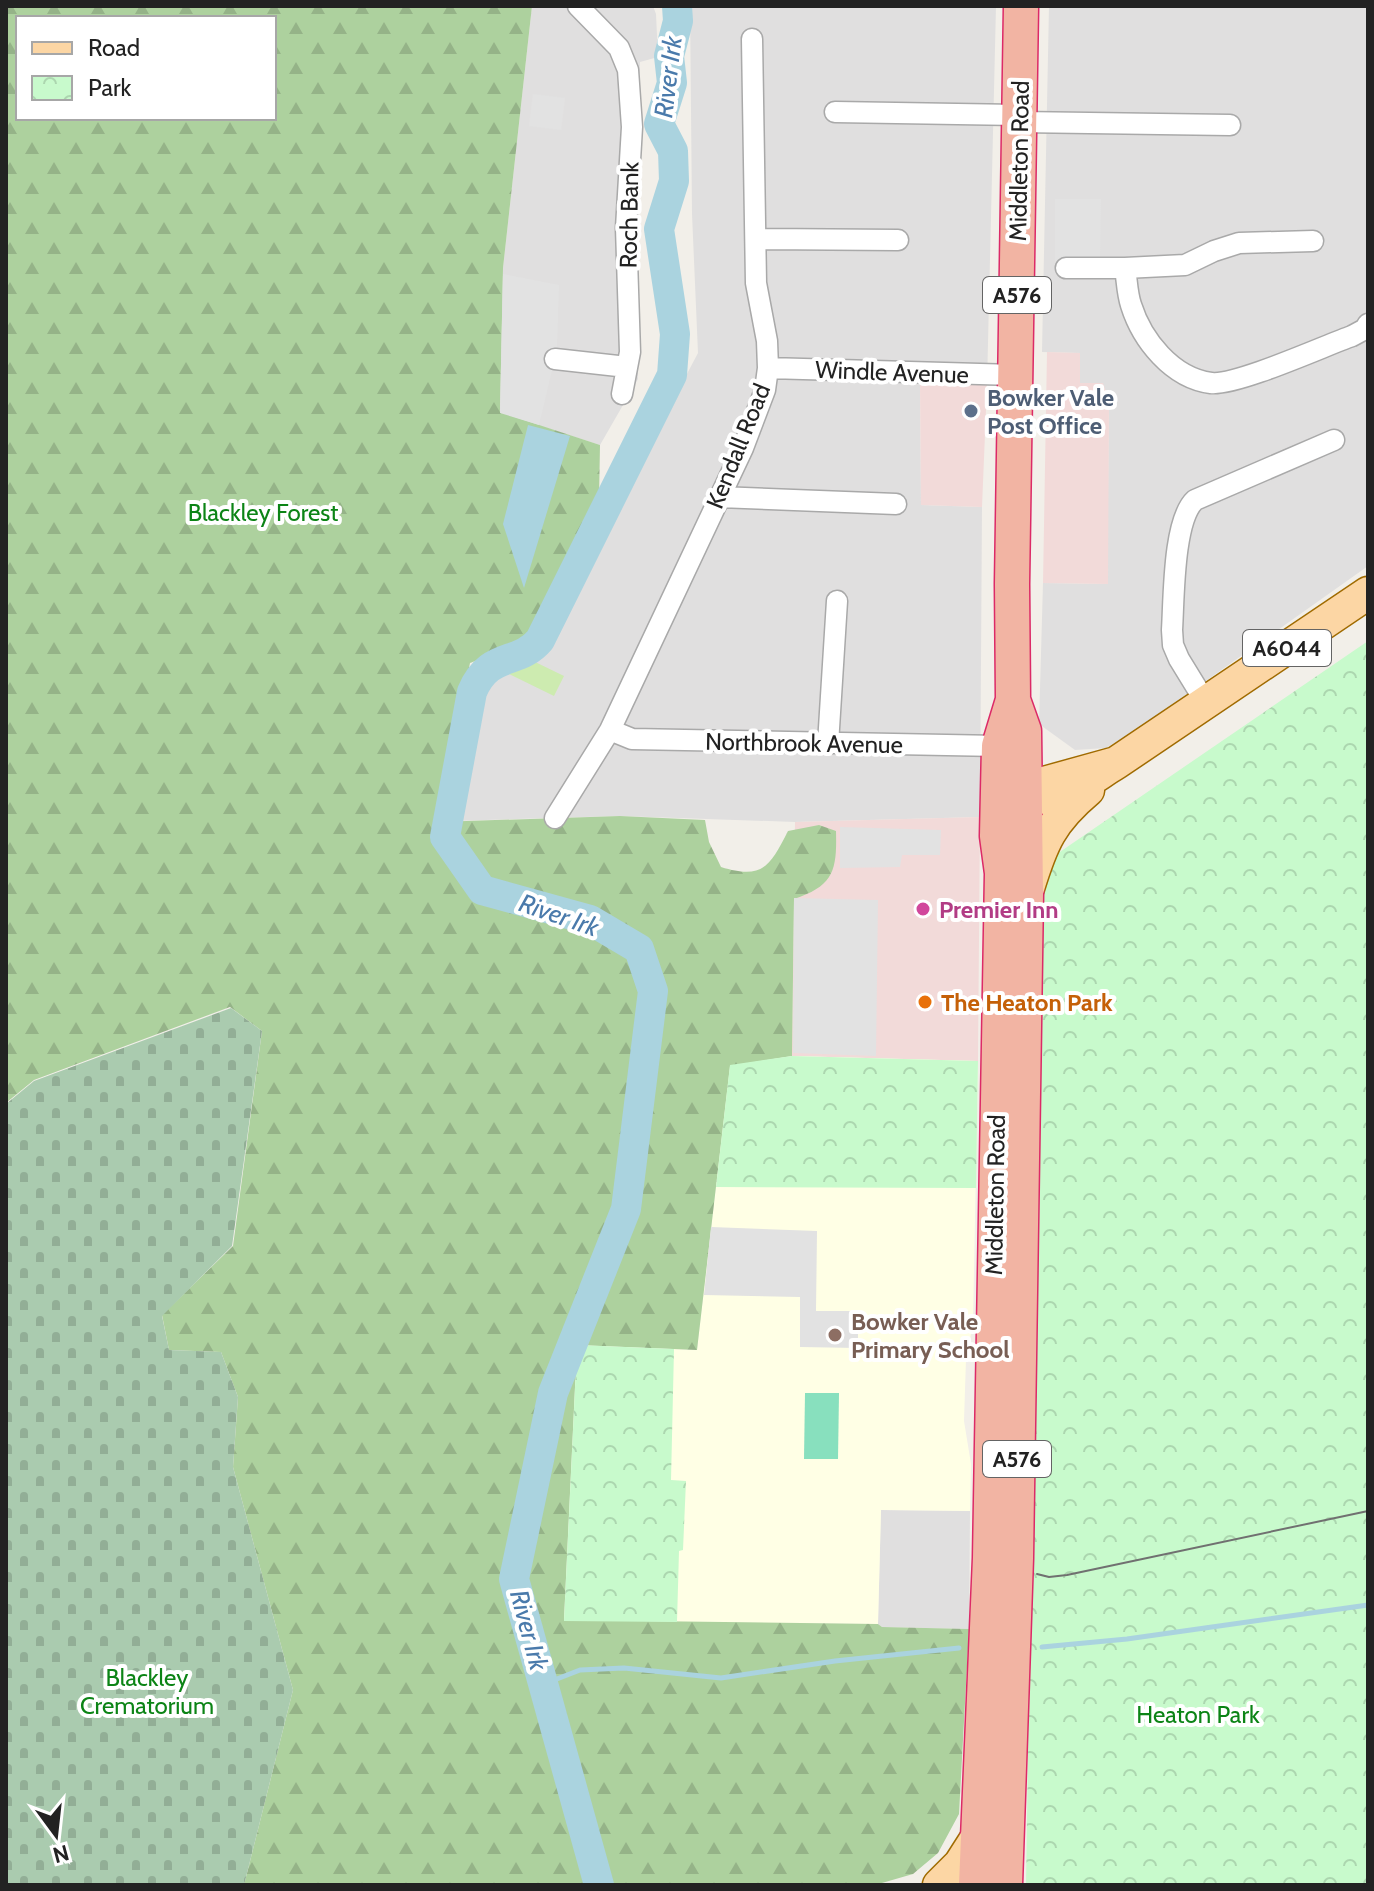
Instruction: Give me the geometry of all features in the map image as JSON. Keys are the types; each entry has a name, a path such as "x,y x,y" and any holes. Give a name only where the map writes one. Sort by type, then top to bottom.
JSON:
{"highway":[{"name":"Middleton Road","path":"1001,1877 1016,1558 1024,1033 1014,883 997,836 1009,737 1021,6"},
{"name":"Middleton Road","path":"1009,737 1025,794"},
{"path":"1009,737 1025,794"},
{"name":"A576","path":"1014,883 1011,851 1014,809 1025,794"},
{"name":"Middleton Road","path":"976,1885 990,1558 998,1058 1014,883"},
{"path":"998,1058 1008,1054 1024,1033"}],"main road":[{"name":"A6044","path":"1025,794 1038,800 1057,797 1116,763 1368,593"},
{"name":"A6044","path":"1009,737 1035,750 1045,762 1056,768 1080,771"},
{"name":"A6044","path":"1025,794 1044,783 1116,763"},
{"name":"A6044","path":"1014,883 1037,859 1059,816 1116,763"},
{"path":"939,1885 960,1864 976,1839"}],"street":[{"name":"Roch Bank","path":"578,6 619,48 628,70 632,127 626,228 630,352 622,394"},
{"name":"Kendall Road","path":"555,818 610,730 758,411 768,368 767,341 756,283 752,39"},
{"path":"835,112 1230,125"},
{"path":"756,239 898,240"},
{"path":"1066,268 1185,265 1239,243 1313,241"},
{"path":"1125,268 1130,303 1140,326 1161,356 1192,377 1213,384 1236,380 1352,336 1368,324"},
{"path":"555,359 627,367"},
{"name":"Windle Avenue","path":"768,368 1015,375"},
{"path":"1206,703 1173,645 1180,532 1188,507 1195,500 1334,440"},
{"path":"719,497 896,504"},
{"path":"828,744 837,601"},
{"name":"Northbrook Avenue","path":"610,730 632,739 828,744 1009,737"}],"shaded area":[{"path":"532,6 653,6 656,14 658,57 640,62 636,240 638,379 600,445 500,413 503,268"},
{"path":"690,6 996,6 987,385 920,383 921,505 982,507 980,817 795,822 620,816 454,821 476,699 489,684 545,652 698,353 692,214"},
{"path":"1049,6 1368,6 1368,566 1148,722 1106,748 1075,750 1039,724 1043,583 1107,584 1109,400 1080,383 1080,353 1042,352"},
{"path":"533,94 565,98 561,130 529,126"},
{"path":"1055,199 1101,199 1100,263 1055,263"},
{"path":"503,274 559,285 557,349 539,425 500,413"},
{"path":"1047,352 1080,353 1080,383 1103,383 1109,400 1108,584 1043,583"},
{"path":"920,383 987,385 982,507 921,505"},
{"path":"980,817 978,1061 792,1056 795,822"},
{"path":"840,827 941,830 940,855 902,855 900,867 840,868"},
{"path":"794,898 878,900 876,1056 793,1053"},
{"name":"Bowker Vale Primary School","path":"792,1056 978,1061 973,1324 966,1359 964,1421 971,1464 970,1511 881,1510 878,1624 564,1621 577,1345 697,1350 730,1065"},
{"path":"711,1227 817,1231 816,1311 858,1311 858,1348 800,1347 800,1297 704,1295"},
{"path":"881,1510 970,1511 969,1629 882,1627 878,1624"}],"green space":[{"name":"Blackley Forest","path":"6,6 532,6 503,268 500,412 600,445 599,499 528,641 470,663 437,822 620,816 705,820 709,842 721,867 747,872 756,871 770,861 788,831 819,825 836,831 834,866 830,875 818,888 794,899 792,1056 730,1066 697,1350 577,1345 564,1620 878,1624 882,1627 969,1629 959,1814 938,1853 913,1874 875,1885 244,1885 293,1690 233,1467 238,1397 221,1352 169,1350 162,1315 233,1246 262,1031 230,1007 34,1080 6,1103"},
{"name":"Heaton Park","path":"1368,641 1368,1885 1026,1885 1041,897 1051,858"},
{"path":"531,660 564,676 554,696 507,673"},
{"name":"Blackley Crematorium","path":"231,1008 262,1031 232,1246 162,1316 169,1350 221,1352 238,1397 233,1467 293,1690 244,1885 6,1885 6,1104 34,1081"},
{"path":"792,1056 978,1061 976,1188 716,1187 730,1065"},
{"path":"577,1345 674,1349 671,1480 686,1481 683,1550 679,1551 677,1622 564,1621"},
{"path":"805,1393 839,1393 838,1459 804,1459"}],"water":[{"path":"528,425 570,436 524,588 503,524"}],"waterway":[{"name":"River Irk","path":"599,1885 514,1579 553,1393 626,1209 653,991 639,949 590,920 482,890 445,837 472,692 487,670 531,648 540,640 672,375 675,334 659,229 674,181 673,151 659,124 672,83 669,56 678,21 677,6"},
{"path":"1042,1647 1127,1639 1368,1605"},
{"path":"544,1684 580,1670 624,1668 721,1678 835,1661 959,1648"}],"tram line":[{"path":"1037,1574 1049,1577 1067,1575 1368,1511"}],"place":[{"name":"Bowker Vale Post Office","path":"971,411"},
{"name":"Premier Inn","path":"923,909"},
{"name":"The Heaton Park","path":"925,1002"},
{"name":"Bowker Vale Primary School","path":"835,1335"}]}
